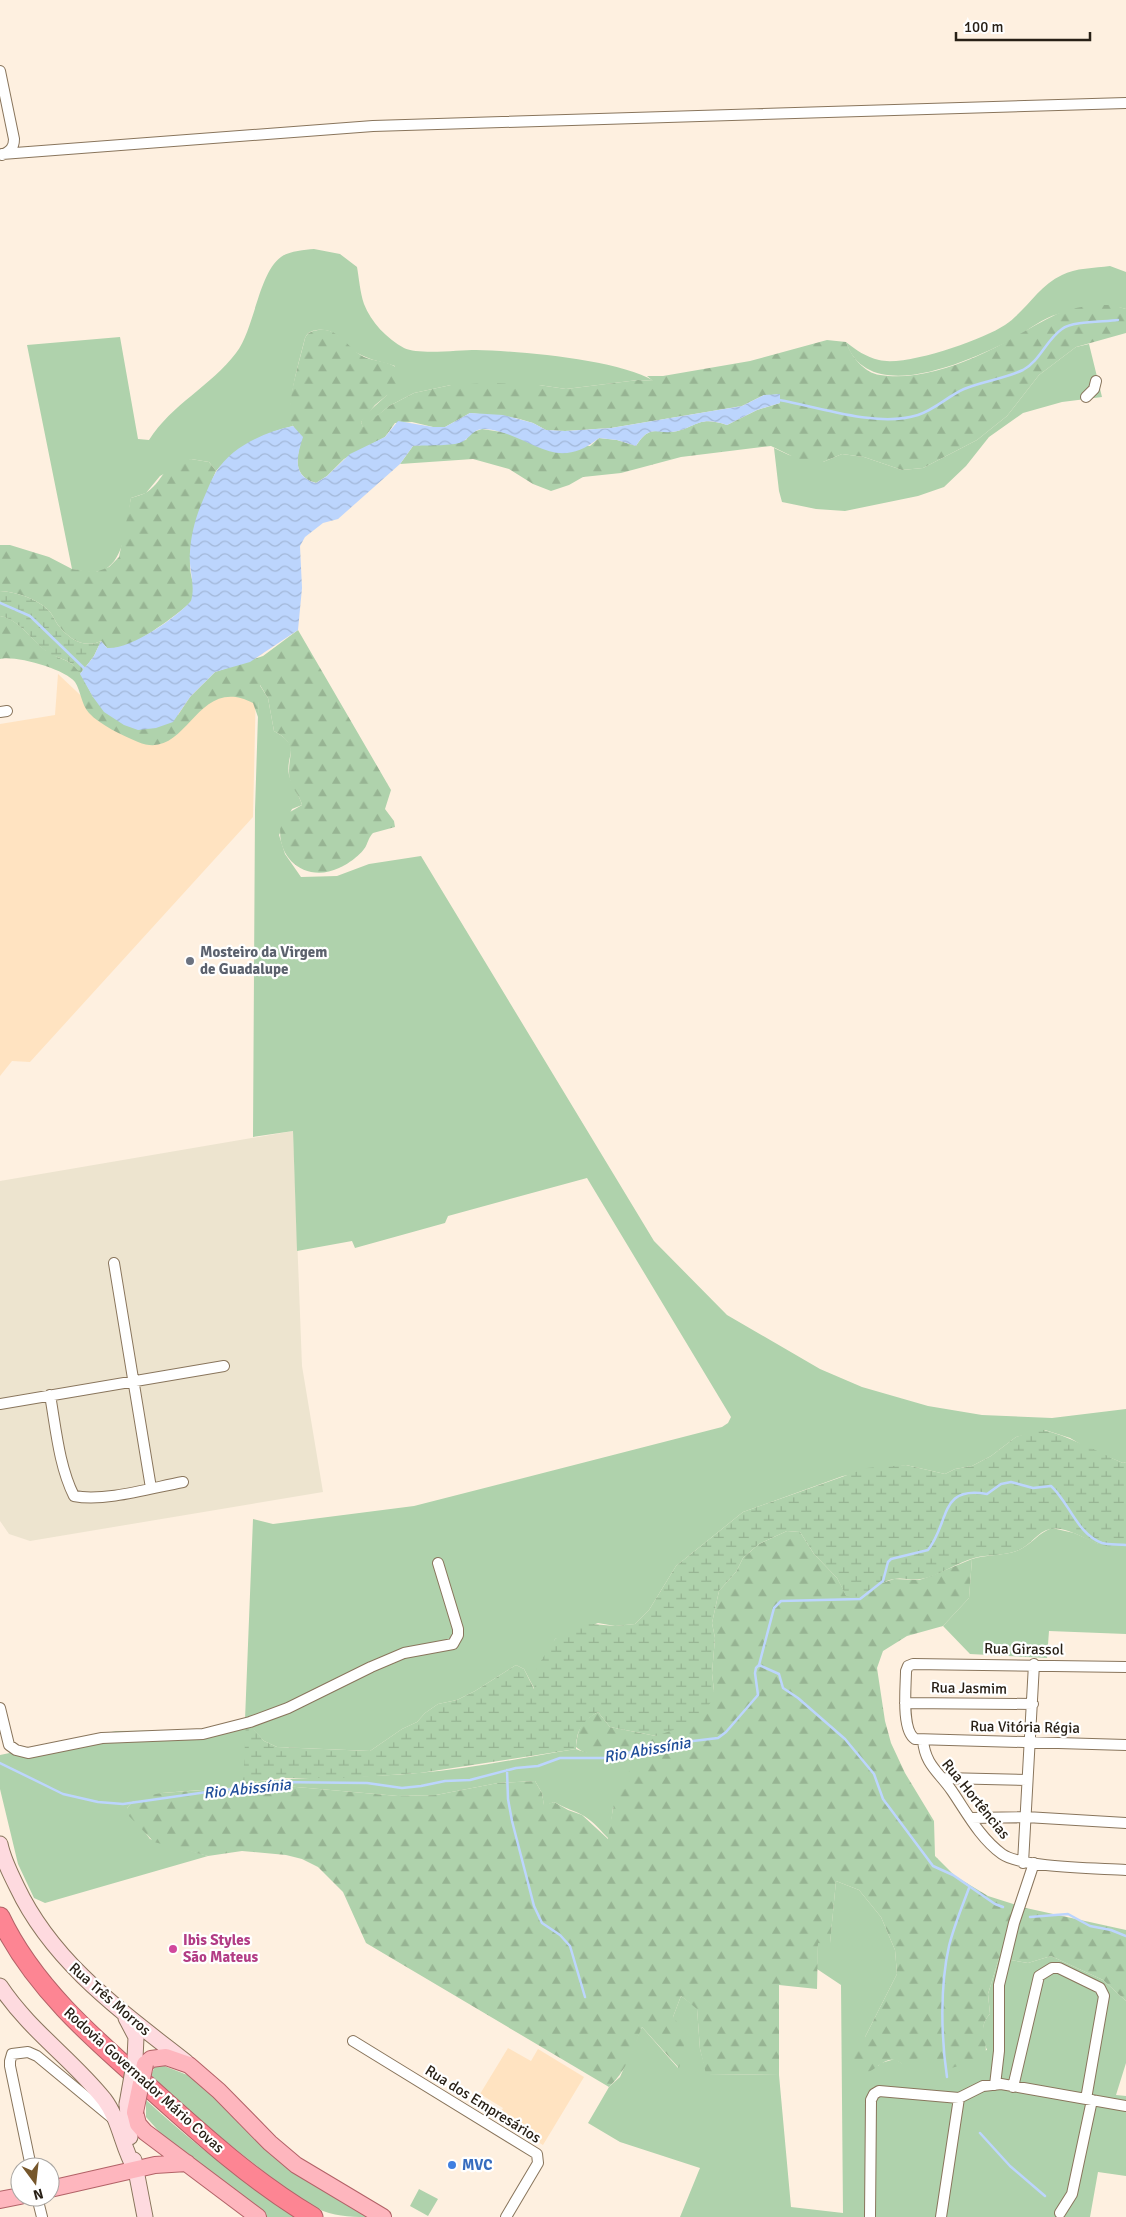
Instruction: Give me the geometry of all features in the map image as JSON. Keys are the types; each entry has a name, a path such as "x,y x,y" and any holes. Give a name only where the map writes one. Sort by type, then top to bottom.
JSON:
{"highway":[{"name":"Rodovia Governador Mário Covas","path":"0,1917 26,1962 75,2019 212,2144 263,2183 310,2215"},
{"path":"310,2215 325,2217"}],"main road":[{"name":"Rua Três Morros","path":"0,1844 20,1895 42,1931 86,1981 189,2065 224,2096 270,2143 296,2165 383,2217"},
{"path":"0,1986 35,2030 96,2090 110,2108 128,2157 136,2169"},
{"path":"119,2009 136,2037 140,2062 127,2123 145,2217"},
{"name":"Rua Três Morros","path":"140,2062 166,2057 189,2065"},
{"path":"131,2108 138,2124 145,2132 258,2217"},
{"path":"60,2187 166,2163 186,2163"}],"street":[{"path":"0,71 14,139 14,145 9,151 1,155"},
{"path":"1,155 373,126 1126,103"},
{"path":"1086,397 1094,389 1096,381"},
{"path":"114,1263 151,1488"},
{"path":"0,1404 224,1366"},
{"path":"50,1395 64,1466 74,1496 87,1498 102,1497 183,1482"},
{"path":"0,1708 8,1745 16,1750 28,1753 102,1738 203,1734 250,1722 288,1708 395,1657 453,1644 458,1636 458,1629 438,1563"},
{"name":"Rua Girassol","path":"905,1703 906,1671 908,1666 921,1663 1126,1667"},
{"path":"1034,1664 1022,1863 1126,1870"},
{"path":"905,1703 909,1733 915,1739 923,1740"},
{"name":"Rua Jasmim","path":"905,1703 1032,1704"},
{"name":"Rua Vitória Régia","path":"923,1740 1030,1741 1126,1745"},
{"name":"Rua Hortências","path":"923,1740 927,1760 932,1769 943,1778 990,1844 1003,1855 1022,1863"},
{"path":"943,1778 1027,1780"},
{"path":"971,1818 1026,1817 1126,1823"},
{"path":"995,2085 999,2051 999,1985 1014,1923 1034,1864"},
{"path":"1013,2087 1039,1976 1052,1968 1059,1968 1100,1988 1104,1996 1089,2100 1072,2194 1060,2213"},
{"name":"Rua dos Empresários","path":"353,2041 537,2154 538,2163 506,2217"},
{"path":"29,2157 10,2066 12,2054 28,2052 37,2056 117,2123"},
{"path":"870,2217 871,2100 874,2094 885,2091 959,2098 982,2086 995,2085 1126,2106"},
{"path":"940,2217 959,2098"}],"shaded area":[{"path":"58,674 111,724 210,681 256,687 253,817 30,1062 12,1061 0,1076 0,724 55,715"},
{"path":"293,1131 302,1366 323,1492 30,1541 9,1534 0,1521 0,1181"},
{"path":"508,2048 531,2061 538,2049 584,2077 543,2145 497,2118 503,2108 480,2094"}],"green space":[{"path":"314,249 340,254 357,267 367,311 380,329 404,348 428,352 476,350 542,354 617,367 638,373 654,381 638,380 566,389 539,385 451,385 414,393 389,406 363,428 361,422 365,415 387,395 395,366 353,351 330,331 313,331 305,338 294,382 291,407 293,426 251,442 224,462 216,471 209,462 191,459 160,476 146,493 131,498 123,542 113,562 106,569 96,572 72,569 27,345 120,337 138,439 149,440 158,427 180,405 226,365 236,353 248,330 262,288 273,265 288,253"},
{"path":"1110,266 1126,272 1126,309 1110,306 1092,307 1058,314 1041,321 997,347 949,366 923,373 899,376 876,373 858,362 846,342 857,350 879,360 907,360 944,351 979,338 1005,325 1046,285 1062,275 1079,270"},
{"path":"1112,305 1126,309 1126,333 1076,347 1039,375 1007,416 977,440 923,468 902,470 864,457 842,454 823,462 806,463 771,446 681,457 621,473 583,477 569,485 551,491 533,484 509,469 473,459 400,464 413,446 466,440 470,433 482,429 508,433 527,441 590,446 599,438 617,440 636,446 650,432 678,431 709,421 727,425 757,410 780,403 764,395 742,406 611,428 565,431 546,430 533,423 516,418 470,413 445,427 433,427 412,422 395,423 385,437 344,459 327,476 316,483 308,480 299,470 298,458 302,437 296,431 290,418 293,389 305,338 310,332 318,330 332,332 364,357 390,364 397,368 401,375 402,383 375,405 361,422 363,427 389,406 414,393 451,385 490,383 539,385 566,389 638,380 653,381 647,376 663,376 750,361 827,340 846,342 851,353 859,363 874,374 891,376 915,375 939,370 973,358 1064,311 1084,306"},
{"path":"1089,344 1102,397 1062,402 1023,413 989,437 966,466 944,487 918,496 845,511 816,509 782,502 774,448 789,455 823,462 842,454 864,457 902,470 923,468 977,440 1007,416 1039,375 1076,347"},
{"path":"191,459 209,462 216,471 194,529 190,553 190,570 194,587 193,596 189,604 157,628 137,641 118,648 107,648 101,641 89,644 83,643 67,635 58,625 52,614 42,605 19,594 0,591 0,545 10,545 49,557 72,569 96,572 109,567 119,557 131,498 147,492 168,468"},
{"path":"0,591 25,596 42,605 50,612 62,630 77,641 89,644 101,641 94,656 80,674 71,664 45,651 15,622 0,616"},
{"path":"0,616 14,622 45,650 75,667 93,697 178,715 190,697 215,672 263,656 298,630 391,790 385,809 394,821 395,827 373,833 361,852 342,867 326,872 313,872 302,869 286,853 281,842 280,830 283,816 302,805 290,780 290,747 283,736 274,731 268,698 260,685 258,717 253,703 233,697 218,699 204,708 169,741 155,745 138,742 99,722 89,713 84,706 79,689 70,677 51,668 28,661 0,659"},
{"path":"259,684 268,698 274,731 283,737 290,746 289,775 302,805 292,809 279,835 285,854 301,877 337,876 369,864 421,856 654,1241 727,1315 820,1369 862,1387 928,1406 982,1415 1052,1418 1126,1409 1126,1462 1123,1463 1087,1448 1070,1438 1045,1430 1016,1437 991,1456 972,1466 955,1469 945,1474 906,1465 843,1476 743,1512 676,1566 649,1610 635,1624 615,1626 598,1623 555,1639 535,1690 524,1669 516,1665 457,1700 438,1704 425,1713 417,1722 402,1729 370,1751 277,1747 264,1741 246,1721 251,1782 418,1773 478,1766 576,1749 604,1755 649,1750 693,1741 686,1746 659,1753 613,1808 609,1839 588,1818 581,1814 554,1802 544,1806 542,1793 535,1781 498,1783 436,1795 398,1796 274,1785 162,1793 132,1802 127,1808 150,1839 208,1856 45,1903 34,1898 18,1864 0,1789 0,1755 116,1731 202,1730 245,1720 253,1519 273,1524 414,1506 722,1427 728,1423 731,1417 587,1178 448,1216 445,1223 355,1248 352,1241 297,1251 293,1131 253,1137 255,810"},
{"path":"1040,1429 1072,1440 1123,1463 1126,1462 1126,1543 1114,1546 1100,1545 1071,1532 1050,1529 1014,1552 974,1558 921,1579 894,1579 887,1581 864,1596 856,1597 846,1596 837,1578 814,1554 800,1532 787,1531 759,1544 743,1558 736,1572 719,1591 712,1623 715,1638 712,1673 714,1691 711,1702 699,1718 682,1727 656,1736 610,1727 598,1712 581,1727 577,1737 576,1749 420,1773 347,1778 284,1778 251,1782 243,1786 246,1720 264,1741 277,1747 370,1751 402,1729 417,1722 425,1713 438,1704 457,1700 475,1691 516,1665 524,1669 534,1689 537,1667 555,1639 581,1623 615,1626 635,1624 649,1610 676,1566 743,1512 867,1468 906,1465 945,1474 955,1469 972,1466 991,1456 1016,1437"},
{"path":"1052,1528 1074,1533 1099,1544 1126,1543 1126,1634 1049,1631 1047,1658 970,1654 943,1626 969,1598 972,1559 1019,1550"},
{"path":"787,1531 800,1532 814,1554 837,1578 846,1595 894,1579 919,1580 972,1559 969,1598 943,1626 907,1636 883,1651 877,1668 885,1721 891,1743 905,1773 934,1821 935,1856 955,1876 988,1896 1026,1908 1126,1930 1126,2001 1103,1980 1051,1956 1028,1963 999,1958 988,1994 990,2014 983,2030 986,2046 984,2058 942,2071 925,2058 917,2059 905,2066 893,2060 888,2060 865,2073 854,2059 853,2048 865,2037 897,1974 895,1950 881,1917 859,1890 836,1881 830,1944 818,1943 817,1989 779,1985 779,2075 706,2074 700,2049 697,2009 681,1996 673,2017 687,2034 679,2068 642,2027 625,2067 609,2087 366,1943 343,1892 318,1867 302,1859 286,1855 242,1851 208,1856 154,1842 129,1816 127,1808 134,1801 162,1793 274,1785 398,1796 436,1795 498,1783 535,1781 542,1793 544,1805 554,1802 582,1815 608,1839 615,1799 626,1774 635,1766 648,1759 686,1746 691,1742 631,1753 599,1755 586,1753 576,1747 581,1726 598,1712 610,1727 656,1736 714,1691 712,1673 715,1638 712,1623 719,1591 736,1572 743,1558 759,1544"},
{"path":"836,1881 859,1890 881,1917 895,1950 897,1974 865,2037 878,2066 881,2063 895,2059 903,2064 922,2056 931,2060 936,2065 987,2050 983,2036 983,2026 990,2014 988,1994 999,1958 1028,1963 1051,1956 1103,1980 1126,2001 1126,2063 1116,2095 1126,2096 1126,2176 1098,2172 1090,2217 680,2217 700,2168 620,2142 588,2123 609,2087 620,2077 642,2027 678,2068 673,2017 681,1996 697,2008 700,2049 707,2074 779,2075 791,2207 843,2213 841,1985 817,1969 818,1943 830,1943"},
{"path":"159,2064 190,2076 372,2217 329,2213 315,2207 291,2192 219,2136 151,2075 155,2066"},
{"path":"146,2100 220,2162 259,2191 299,2217 263,2217 163,2136 146,2117"},
{"path":"419,2189 438,2199 428,2216 410,2206"}],"water":[{"path":"780,394 780,403 757,410 727,425 709,421 678,431 652,431 644,436 636,446 617,440 599,438 583,448 569,453 555,452 542,449 501,432 481,429 455,444 413,446 400,464 338,519 323,523 305,537 300,546 302,588 298,630 250,662 215,672 190,697 173,722 156,728 138,730 124,725 104,712 80,674 94,656 101,641 107,648 128,644 164,624 191,601 193,589 190,558 194,525 214,475 223,463 240,448 271,432 293,426 303,437 298,458 299,470 308,480 316,483 327,476 350,454 385,437 398,421 433,427 445,427 470,413 503,415 533,423 546,430 565,431 611,428 742,406 764,395"}],"waterway":[{"path":"779,400 867,418 885,419 918,415 964,389 1023,370 1034,361 1056,334 1067,326 1118,320"},
{"path":"0,603 30,616 87,671"},
{"name":"Rio Abissínia","path":"0,1763 63,1794 98,1802 123,1804 238,1789 273,1782 367,1783 402,1788 421,1786 445,1781 470,1780 516,1768 538,1766 560,1758 608,1758 621,1756 643,1747 718,1738 726,1732 758,1695 755,1673 759,1665 774,1608 781,1601 860,1599 883,1581 888,1562 891,1559 928,1550 935,1539 948,1508 953,1500 961,1495 972,1493 987,1494 1001,1484 1011,1482 1033,1488 1051,1486 1086,1533 1093,1539 1105,1544 1126,1545"},
{"path":"759,1665 779,1674 783,1688 798,1698 845,1739 874,1774 883,1799 933,1866 953,1875 995,1904 1003,1907"},
{"path":"507,1770 508,1799 512,1821 534,1906 542,1923 560,1935 570,1946 585,1997"},
{"path":"947,2077 943,2029 944,1978 949,1946 969,1888"},
{"path":"1030,1917 1068,1914 1090,1926 1111,1930 1126,1936"},
{"path":"980,2133 1010,2166 1045,2196"}],"place":[{"name":"Mosteiro da Virgem de Guadalupe","path":"190,961"},
{"name":"Ibis Styles São Mateus","path":"173,1949"},
{"name":"MVC","path":"452,2165"}]}
